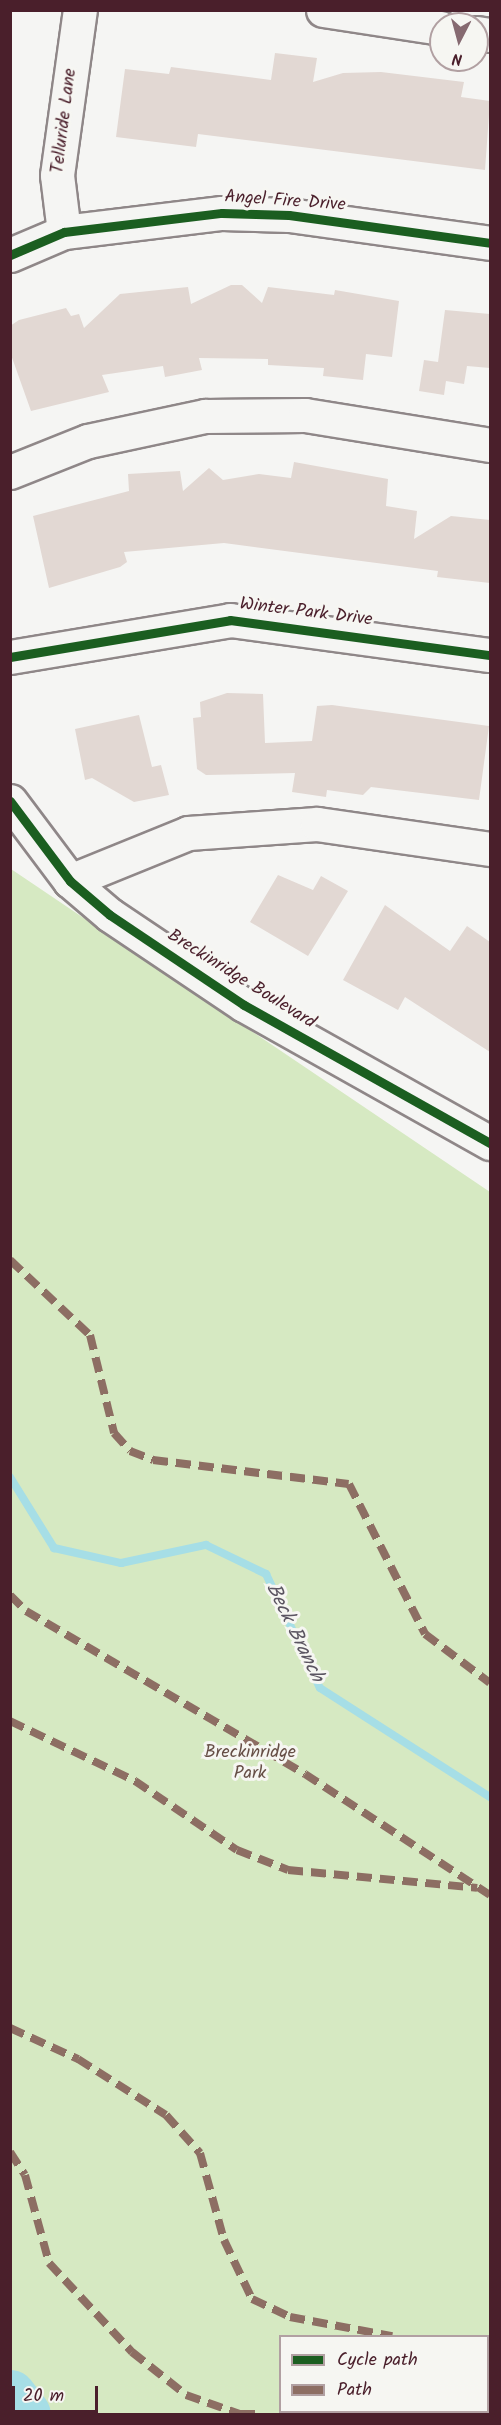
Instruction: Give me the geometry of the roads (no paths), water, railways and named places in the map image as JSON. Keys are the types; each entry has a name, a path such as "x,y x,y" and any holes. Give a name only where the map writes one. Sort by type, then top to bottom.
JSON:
{"street":[{"name":"Telluride Lane","path":"64,232 57,175 80,10"},
{"path":"323,10 429,26"},
{"name":"Angel Fire Drive","path":"10,255 64,232 222,213 289,215 490,243"},
{"path":"10,472 88,441 205,416 305,415 490,445"},
{"name":"Winter Park Drive","path":"10,657 230,620 490,655"},
{"name":"Breckinridge Boulevard","path":"10,801 70,881 110,915 244,1005 490,1143"},
{"path":"70,881 188,833 317,824 490,849"}],"waterway":[{"name":"Beck Branch","path":"10,1477 54,1548 121,1563 206,1545 266,1574 320,1688 490,1797"},
{"path":"10,2395 25,2414"}],"park label":[{"name":"Breckinridge Park","path":"250,1764"}]}
